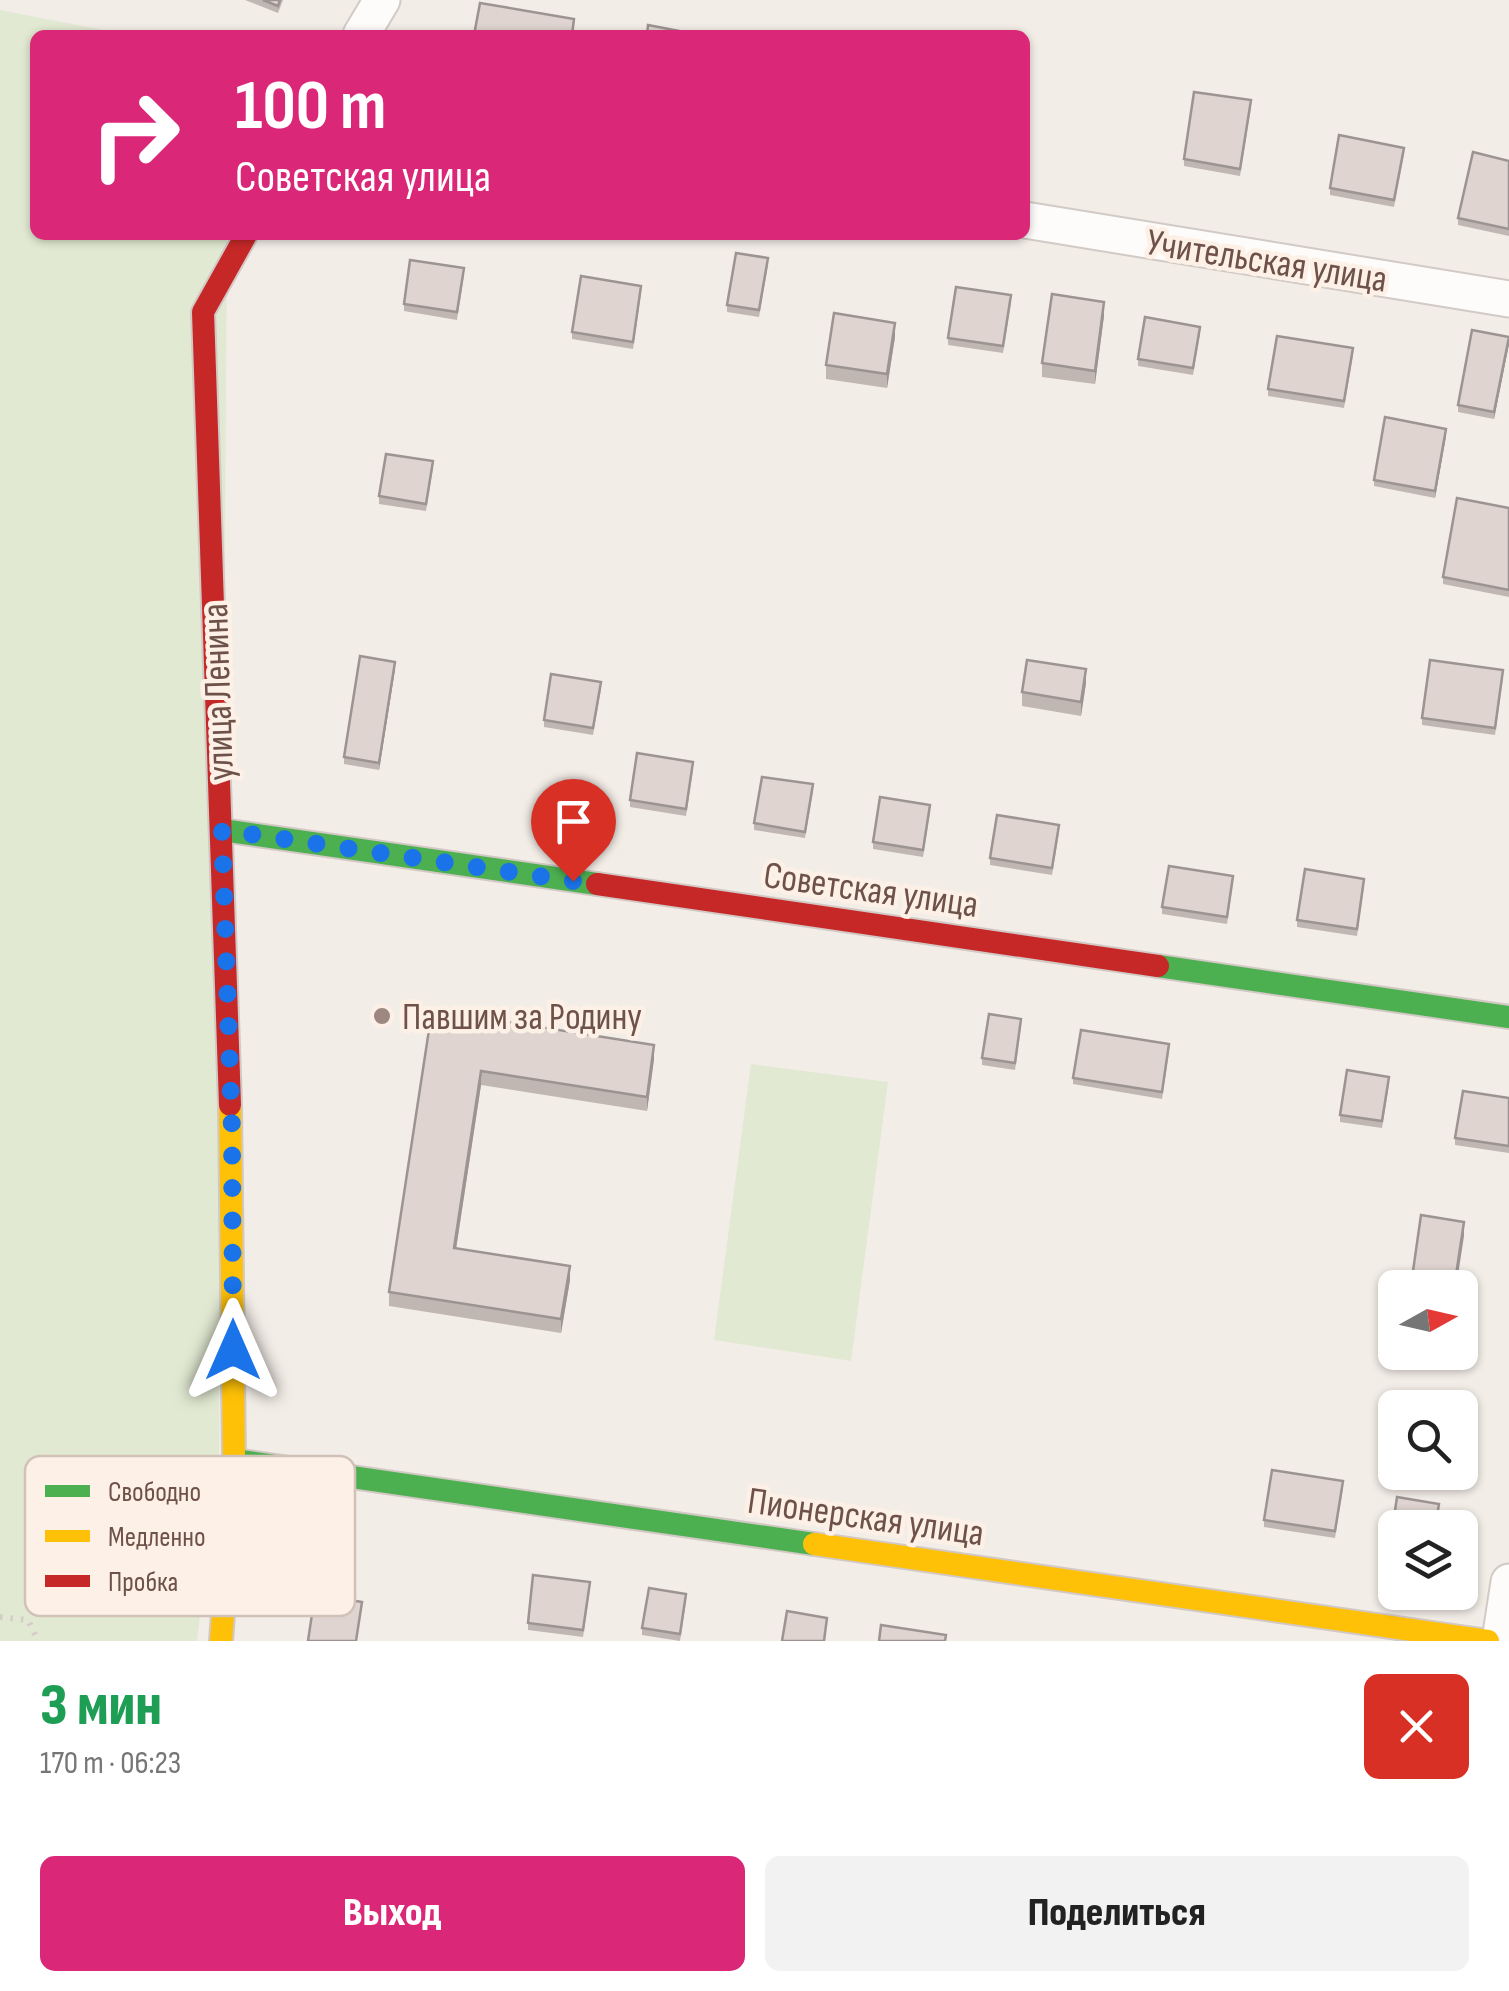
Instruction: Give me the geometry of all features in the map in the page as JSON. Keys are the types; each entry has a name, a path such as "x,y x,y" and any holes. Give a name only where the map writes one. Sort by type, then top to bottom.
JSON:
{"street":[{"path":"365,30 382,0"},
{"name":"Учительская улица","path":"1030,221 1509,299"},
{"name":"улица Ленина","path":"234,1456 232,1131 202,312 243,240"},
{"name":"Советская улица","path":"222,830 1509,1017"},
{"name":"Пионерская улица","path":"355,1477 1488,1641"},
{"path":"1500,1641 1509,1582"},
{"name":"улица Ленина","path":"220,1641 222,1616"}],"path":[{"path":"0,1617 28,1620 38,1641"}],"green space":[{"path":"0,10 103,30 30,30 30,240 227,240 219,1456 25,1456 25,1616 200,1616 197,1641 0,1641"},
{"path":"751,1064 888,1082 851,1361 714,1340"}],"building":[{"path":"480,3 574,19 573,30 475,30"},
{"path":"648,25 674,30 648,30"},
{"path":"1194,92 1251,100 1240,169 1184,159"},
{"path":"1339,135 1404,148 1394,200 1330,188"},
{"path":"1473,152 1509,161 1509,229 1458,218"},
{"path":"736,253 768,258 759,310 727,305"},
{"path":"410,260 464,268 457,312 404,304"},
{"path":"581,276 641,286 633,342 572,332"},
{"path":"956,287 1011,295 1003,346 948,338"},
{"path":"1052,294 1104,302 1095,371 1042,363"},
{"path":"834,313 895,323 887,374 826,365"},
{"path":"1145,317 1200,327 1193,368 1138,359"},
{"path":"1472,330 1509,337 1494,412 1458,405"},
{"path":"1277,336 1353,348 1344,401 1268,389"},
{"path":"1385,417 1446,429 1435,491 1374,480"},
{"path":"386,454 433,461 426,504 379,496"},
{"path":"1457,498 1509,508 1509,590 1443,577"},
{"path":"360,656 395,662 379,763 344,757"},
{"path":"1027,660 1086,669 1081,702 1022,692"},
{"path":"1430,660 1503,670 1495,728 1422,718"},
{"path":"551,674 601,682 593,728 544,720"},
{"path":"637,753 693,762 686,809 630,800"},
{"path":"762,777 813,784 805,832 754,823"},
{"path":"880,797 930,805 923,850 873,842"},
{"path":"997,815 1059,825 1052,868 990,858"},
{"path":"1169,866 1233,876 1227,917 1162,907"},
{"path":"1305,869 1364,879 1357,929 1297,920"},
{"path":"432,1010 654,1045 647,1097 481,1071 454,1248 570,1266 561,1319 389,1292"},
{"path":"989,1014 1021,1019 1015,1063 982,1058"},
{"path":"1081,1030 1169,1044 1162,1092 1073,1078"},
{"path":"1347,1070 1389,1077 1382,1121 1340,1115"},
{"path":"1463,1091 1509,1098 1509,1146 1455,1138"},
{"path":"1421,1215 1464,1222 1457,1270 1413,1270"},
{"path":"1272,1470 1343,1481 1335,1531 1264,1520"},
{"path":"1397,1497 1439,1504 1438,1510 1395,1510"},
{"path":"533,1575 590,1582 583,1630 528,1623"},
{"path":"649,1588 686,1594 680,1634 642,1628"},
{"path":"355,1601 362,1602 356,1641 308,1641 312,1616 355,1616"},
{"path":"787,1611 827,1618 824,1641 782,1641"},
{"path":"881,1625 946,1635 945,1641 879,1641"}],"traffic: fast":[{"path":"222,830 597,884"},
{"path":"1158,966 1509,1017"},
{"path":"355,1478 814,1544"}],"traffic: slow":[{"path":"230,1105 234,1456"},
{"path":"814,1544 1488,1641"},
{"path":"221,1641 223,1616"}],"traffic: jam":[{"path":"230,1105 203,312 243,240"},
{"path":"597,884 1158,966"}],"place":[{"name":"Павшим за Родину","path":"382,1016"}],"route":[{"path":"233,1350 232,1131 222,830 573,881"}]}
